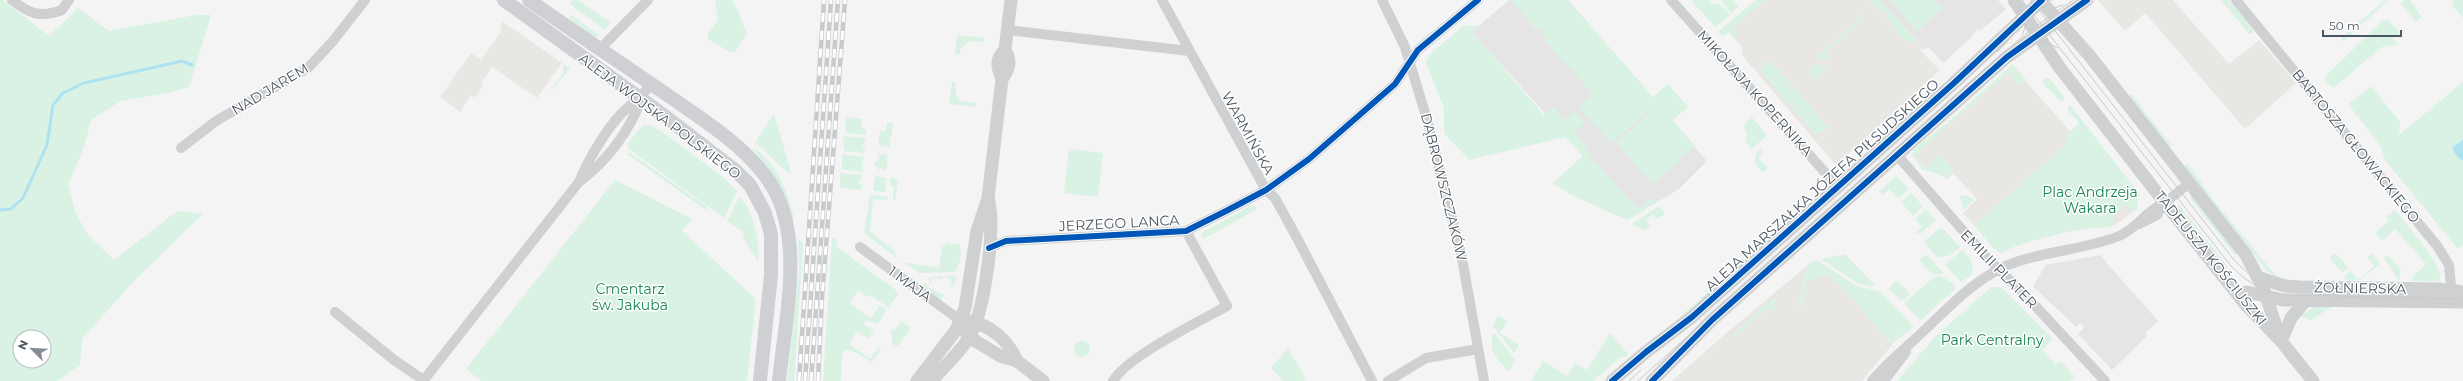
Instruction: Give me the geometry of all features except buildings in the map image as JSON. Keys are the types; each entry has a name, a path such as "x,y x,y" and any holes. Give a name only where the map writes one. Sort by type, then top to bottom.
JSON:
{"main road":[{"name":"ALEJA WOJSKA POLSKIEGO","path":"504,0 735,170 750,185 765,213 771,234 772,261 760,381"},
{"name":"ALEJA WOJSKA POLSKIEGO","path":"529,0 652,83 720,132 758,167 779,200 785,218 790,243 790,265 779,381"}],"street":[{"path":"12,0 31,13 39,15 62,10 69,0"},
{"name":"NAD JAREM","path":"181,148 216,121 308,68 365,0"},
{"path":"600,49 648,0"},
{"path":"917,381 961,321 965,308 977,231 988,198 1002,79 997,68 997,63 998,56 1005,50 1011,0"},
{"name":"WARMIŃSKA","path":"1162,0 1266,190 1275,198 1372,381"},
{"name":"DĄBROWSZCZAKÓW","path":"1382,0 1406,48 1426,116 1461,253 1484,381"},
{"name":"JERZEGO LANCA","path":"988,248 1006,241 1186,231 1266,190 1309,159 1395,84 1410,64 1418,50 1478,0"},
{"name":"MIKOŁAJA KOPERNIKA","path":"1671,0 1838,187"},
{"name":"TADEUSZA KOŚCIUSZKI","path":"2014,0 2037,35 2165,203 2237,294 2281,341 2313,381"},
{"name":"ALEJA MARSZAŁKA JÓZEFA PIŁSUDSKIEGO","path":"1612,381 1646,352 1692,317 1838,187 2041,0"},
{"name":"TADEUSZA KOŚCIUSZKI","path":"2041,0 2089,55 2246,255 2266,297 2281,341"},
{"name":"ALEJA MARSZAŁKA JÓZEFA PIŁSUDSKIEGO","path":"1652,381 1702,330 2013,52 2087,0"},
{"name":"BARTOSZA GŁOWACKIEGO","path":"2236,0 2438,247 2449,265 2457,297"},
{"path":"1008,30 1189,51"},
{"path":"335,312 394,360 424,381 579,182 586,163 621,114 640,99 652,83"},
{"name":"EMILII PLATER","path":"1897,155 1948,216 1997,269 2026,296 2105,381"},
{"path":"1872,381 1885,364 1915,339 1944,311 1997,269 2020,260 2118,237 2138,224 2152,208 2165,203 2189,183"},
{"path":"1838,187 1849,198"},
{"path":"932,381 969,337 976,323 991,231 991,210 988,198"},
{"path":"991,231 1006,241"},
{"path":"1113,381 1119,372 1134,360 1227,306 1186,231"},
{"name":"1 MAJA","path":"860,247 961,321 969,337 1000,356 1017,361 1043,381"},
{"name":"ŻOŁNIERSKA","path":"2257,277 2292,286 2457,297"},
{"name":"ŻOŁNIERSKA","path":"2237,294 2247,292 2266,297 2306,300 2457,297"},
{"name":"ŻOŁNIERSKA","path":"2281,341 2291,318 2306,300"},
{"name":"1 MAJA","path":"961,321 976,323 990,328 1010,346 1017,361"},
{"path":"1884,381 1915,339"},
{"path":"1388,381 1426,358 1478,349"}],"shaded area":[{"path":"1509,0 1568,0 1707,161 1679,189 1627,220 1570,194 1553,183 1583,156 1472,32"},
{"path":"1763,0 1879,0 1925,49 1920,50 1940,70 1836,165 1741,54 1743,51 1741,46 1728,31"},
{"path":"1879,0 1998,0 2006,9 1980,31 1978,29 1972,35 1973,36 1943,63 1928,47 1925,49"},
{"path":"2098,0 2173,0 2229,64 2259,40 2296,83 2245,129 2145,13 2125,31"},
{"path":"502,21 562,63 537,98 492,67 481,84 483,86 475,98 471,95 460,112 440,97 471,53 481,60 500,33"},
{"path":"2012,66 2078,140 1978,230 1963,213 1977,199 1939,158 1925,170 1912,155"},
{"path":"2125,204 2133,212 2115,225 2111,217"},
{"path":"2100,255 2158,321 2145,333 2147,336 2112,370 2078,334 2084,328 2082,325 2080,323 2076,327 2033,286 2046,265"},
{"path":"1814,260 1896,340 1862,381 1672,381 1723,336"}],"green space":[{"path":"0,0 3,0 49,36 78,8 109,31 196,15 211,15 189,87 167,93 121,101 91,120 84,147 68,185 76,214 88,235 114,260 177,211 203,214 134,281 82,339 80,365 57,381 0,381"},
{"path":"572,0 578,0 610,22 605,30 570,4"},
{"path":"717,0 731,0 735,4 747,34 735,52 730,52 708,39 708,34 718,20 715,2"},
{"path":"1511,0 1568,0 1653,97 1668,84 1688,107 1673,120 1695,146 1653,184 1616,143 1653,110 1652,108 1611,143 1579,108 1593,94 1545,41 1547,39 1538,28 1536,30"},
{"path":"1691,0 1709,0 1712,4 1719,4 1730,15 1715,27"},
{"path":"1723,0 1733,0 1739,6 1731,13 1722,2"},
{"path":"1756,0 1766,0 1732,29 1737,36 1735,39 1729,32 1723,37 1719,33 1720,30"},
{"path":"1869,0 1879,0 1916,40 1912,43 1902,38 1886,18 1888,16 1884,11 1880,13"},
{"path":"1890,0 1934,0 1942,9 1917,31"},
{"path":"2221,0 2229,0 2253,29 2253,33 2249,34"},
{"path":"2385,0 2389,0 2342,42 2342,38"},
{"path":"2404,0 2410,0 2422,17 2416,22 2401,4"},
{"path":"2452,0 2463,0 2463,18 2451,4 2453,3"},
{"path":"1858,9 1864,14 1863,19 1825,53 1829,60 1822,60 1818,56 1863,16"},
{"path":"571,15 601,36 593,35 584,31 569,18"},
{"path":"2383,20 2388,20 2400,33 2393,39 2397,44 2382,47 2333,88 2325,80 2326,76"},
{"path":"1463,26 1478,26 1472,32 1544,115 1553,107 1563,121 1575,111 1585,122 1574,133 1590,150 1588,152 1594,161 1639,209 1652,198 1658,201 1627,220 1570,194 1553,183 1583,156 1565,137 1469,160 1444,133 1444,108 1426,63 1429,55"},
{"path":"957,35 984,38 984,42 970,41 961,48 960,53 955,56"},
{"path":"1770,60 1829,128 1815,134 1759,70"},
{"path":"563,64 570,68 546,98 563,73"},
{"path":"1815,64 1828,67 1815,79 1808,71"},
{"path":"2013,64 2026,80 2021,87 2008,73 1950,124 1948,122"},
{"path":"2046,78 2049,78 2065,98 2062,101 2059,100 2042,82"},
{"path":"952,82 955,82 956,95 960,101 977,103 976,107 949,104"},
{"path":"2463,82 2463,140 2453,149 2458,158 2463,161 2463,245 2458,249 2385,160 2381,147 2348,104 2371,86 2400,122 2399,135"},
{"path":"2131,95 2172,146 2167,145 2129,96"},
{"name":"Plac Andrzeja Wakara","path":"2070,105 2139,193 2137,209 2133,212 2124,204 2112,217 2115,225 2105,228 2088,228 2054,235 2021,244 2000,253 1992,247 1964,212 1975,224 2069,142 2065,137 2079,123 2067,109"},
{"path":"774,114 791,172 789,174 755,142"},
{"path":"1751,116 1767,135 1752,149 1745,142 1747,135 1744,126"},
{"path":"845,117 862,119 861,128 866,129 866,135 846,133"},
{"path":"887,122 893,123 891,138 889,138 890,147 878,145 880,131 886,131"},
{"path":"643,125 650,125 661,131 722,176 737,191 724,218 629,149 627,144"},
{"path":"1944,125 1946,127 1915,156 1925,168 1940,155 1954,171 1948,179 1936,173 1923,170 1912,155 1914,149"},
{"path":"843,136 866,138 862,147 865,147 864,153 844,151"},
{"path":"752,147 769,161 780,178 788,197 794,218 794,224 785,196 773,175"},
{"path":"1069,149 1103,153 1098,197 1064,193"},
{"path":"1760,149 1763,152 1758,157 1768,168 1763,173 1754,162 1756,154"},
{"path":"629,152 706,206 709,212 627,154"},
{"path":"877,152 880,155 885,153 887,156 889,153 885,171 883,171 883,168 878,170 878,167 874,167 874,163 879,160"},
{"path":"842,154 864,157 861,165 863,166 862,172 842,169"},
{"path":"2188,164 2215,202 2278,278 2267,271 2184,166"},
{"path":"840,173 862,175 859,183 861,184 861,190 840,188"},
{"path":"875,176 886,178 885,192 873,191"},
{"path":"1897,176 1909,189 1898,199 1889,189 1883,195 1879,191"},
{"path":"890,178 898,179 895,200 893,200 894,186 890,185"},
{"name":"Cmentarz św. Jakuba","path":"615,180 692,219 682,231 756,299 747,381 481,381 466,369"},
{"path":"1911,193 1923,206 1913,216 1901,202"},
{"path":"870,195 888,197 888,200 873,199 870,232 895,251 897,258 864,233"},
{"path":"1960,195 1968,196 1974,200 1963,210"},
{"path":"2192,195 2237,253 2235,255 2190,198"},
{"path":"739,197 748,208 754,226 757,237 759,255 758,261 744,239 743,232 727,221"},
{"path":"1254,204 1257,209 1204,239 1202,237 1201,233"},
{"path":"2179,205 2228,267 2225,269 2177,208"},
{"path":"1659,206 1665,214 1657,219 1653,214 1646,220 1650,226 1645,230 1632,224"},
{"path":"1926,209 1936,220 1921,233 1915,233 1922,227 1915,219"},
{"path":"2395,210 2431,256 2440,275 2439,281 2412,281 2413,276 2426,264 2395,229 2382,241 2375,233 2389,221 2386,217"},
{"path":"1792,217 1794,218 1682,319 1680,317"},
{"path":"1941,227 1960,247 1949,256 1937,257 1924,242"},
{"path":"832,237 838,241 835,246 896,290 898,295 888,307 870,295 868,297 858,291 849,303 871,318 880,305 887,310 878,324 866,320 863,324 874,330 868,339 857,331 849,344 870,359 879,347 881,349 872,362 855,352 845,350 842,354 841,381 823,381"},
{"path":"798,239 803,244 794,381 787,381 799,273"},
{"path":"945,243 959,244 960,247 961,255 954,272 920,273 903,262 939,268 942,246 945,246"},
{"path":"1962,250 1971,259 1973,269 1971,275 1961,282 1945,265"},
{"path":"2335,253 2348,267 2343,273 2329,258"},
{"path":"2372,253 2380,264 2360,280 2346,280 2344,277 2351,271 2357,279 2360,279 2374,266 2367,257"},
{"path":"1845,254 1875,285 1872,287 1857,283 1821,259"},
{"path":"1924,255 1929,257 1944,274 1932,274 1920,261"},
{"path":"2388,255 2401,270 2399,281 2384,258"},
{"path":"1814,261 1818,261 1856,286 1879,291 1914,327 1891,344 1845,290 1828,275 1806,281 1802,306 1798,305 1806,268"},
{"path":"943,276 954,276 956,278 955,285 950,286 951,280"},
{"path":"943,276 941,279 932,278 931,284 928,278"},
{"path":"1941,276 1954,284 1955,289 1920,321 1904,303 1934,277"},
{"path":"1895,281 1899,282 1910,294 1903,300 1900,300 1889,289"},
{"path":"925,282 928,287 944,295 940,301 922,287"},
{"name":"Park Centralny","path":"1991,287 2001,287 2053,339 2042,350 2056,365 2061,361 2075,377 2070,381 1897,381 1934,338"},
{"path":"1776,296 1774,311 1766,309 1736,336 1733,334"},
{"path":"2318,305 2333,306 2311,320 2299,316"},
{"path":"1498,315 1507,321 1500,333 1519,345 1514,353 1493,326"},
{"path":"901,321 911,328 898,346 895,346 892,343 891,329 894,331"},
{"path":"1494,333 1515,360 1509,372 1501,364 1493,350 1492,339"},
{"path":"1610,333 1627,353 1627,357 1621,357 1593,381 1531,381 1543,361 1567,376 1575,363 1587,370"},
{"path":"1079,341 1085,341 1090,346 1088,355 1085,357 1079,357 1074,352 1074,346"},
{"path":"1288,348 1306,379 1303,381 1283,381 1271,368"}],"water":[{"path":"2463,140 2463,161 2458,158 2452,148"}],"waterway":[{"path":"0,210 11,209 23,198 47,145 53,105 63,93 84,83 182,61 192,65"}],"tram line":[{"path":"1997,52 2013,35 2019,22 2020,8 2018,0"},
{"path":"2022,0 2231,266 2243,277 2261,288 2284,295 2463,299"},
{"path":"2031,0 2234,260 2253,278 2279,289"},
{"path":"2047,0 2053,0"},
{"path":"1638,381 1970,82 2028,32 2073,0"},
{"path":"2036,6 2051,9 2063,5"},
{"path":"2022,35 2028,21 2028,7"},
{"path":"2017,44 2039,40 2058,48"},
{"path":"1629,381 1641,370"}],"railway":[{"path":"799,381 824,0"},
{"path":"805,381 831,0"},
{"path":"811,381 838,0"},
{"path":"818,381 822,298 845,0"}],"cycle path":[{"path":"989,248 1006,241 1186,231 1226,211 1266,190 1309,159 1395,84 1418,50 1478,0"},
{"path":"1612,381 1646,352 1692,317 1954,83 2042,0"},
{"path":"1652,381 1712,320 2007,57 2087,0"}]}
